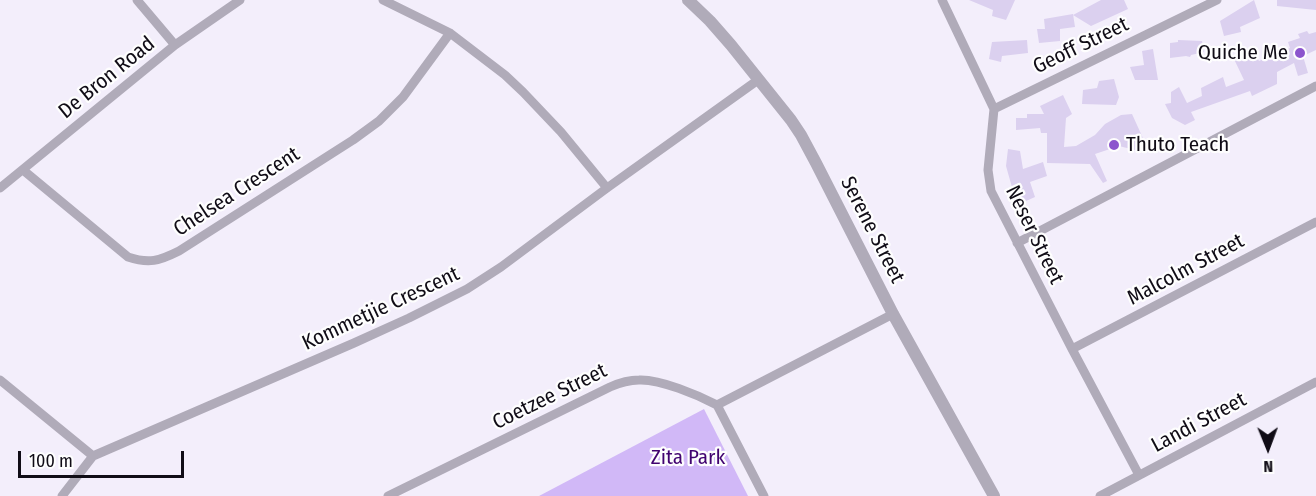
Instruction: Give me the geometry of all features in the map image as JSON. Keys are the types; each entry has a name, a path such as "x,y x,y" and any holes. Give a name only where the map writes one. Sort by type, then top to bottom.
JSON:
{"street":[{"path":"137,0 175,45"},
{"name":"De Bron Road","path":"0,188 175,45 240,0"},
{"path":"382,0 450,33 491,64 524,92 561,132 607,188"},
{"name":"Serene Street","path":"688,0 717,29 791,120 808,148 893,314 994,496"},
{"path":"942,0 994,109"},
{"name":"Geoff Street","path":"994,109 1217,0"},
{"name":"Chelsea Crescent","path":"23,170 128,257 149,262 162,259 179,251 379,122 403,97 450,33"},
{"name":"Kommetjie Crescent","path":"93,456 354,343 467,290 758,80"},
{"path":"1017,243 1316,86"},
{"name":"Neser Street","path":"994,109 988,170 989,184 1017,243 1139,475"},
{"name":"Malcolm Street","path":"1072,349 1316,222"},
{"path":"764,496 717,405 893,314"},
{"path":"0,380 93,456 62,496"},
{"name":"Coetzee Street","path":"388,496 622,382 646,380 693,393 717,405"},
{"name":"Landi Street","path":"1100,496 1316,382"}],"green space":[{"name":"Zita Park","path":"704,409 748,496 539,496"}],"building":[{"path":"969,0 1015,0 1006,20 992,16 993,10"},
{"path":"1101,0 1124,0 1128,9 1091,26 1073,15"},
{"path":"1254,0 1260,18 1240,27 1241,32 1224,36 1220,21"},
{"path":"1277,0 1316,0 1316,10 1277,6"},
{"path":"1073,14 1075,27 1060,29 1060,41 1039,43 1037,29 1045,29 1044,19"},
{"path":"1307,31 1309,34 1316,32 1316,50 1303,56 1308,73 1298,76 1294,63 1277,72 1277,84 1252,96 1250,91 1191,112 1195,120 1185,125 1172,118 1165,104 1171,103 1171,92 1179,87 1187,103 1202,96 1201,88 1223,77 1226,87 1244,80 1234,59 1253,50 1259,61 1290,48 1288,42 1300,38 1298,34"},
{"path":"1027,40 1028,53 1002,56 1001,62 989,59 992,42"},
{"path":"1178,40 1202,41 1204,52 1190,57 1170,58 1170,43 1178,42"},
{"path":"1153,49 1158,80 1135,80 1130,67 1144,65 1142,51"},
{"path":"1114,79 1119,97 1116,105 1082,104 1083,90 1097,88 1099,81"},
{"path":"1063,95 1072,114 1066,118 1064,147 1076,146 1095,135 1105,124 1121,115 1132,114 1147,147 1139,151 1119,146 1095,154 1107,181 1103,183 1090,164 1047,163 1047,133 1041,133 1040,128 1016,130 1016,118 1027,118 1027,114 1044,114 1040,106"},
{"path":"1008,149 1020,151 1023,169 1043,162 1047,176 1030,182 1035,197 1017,205 1006,166"}],"place":[{"name":"Quiche Me","path":"1300,53"},
{"name":"Thuto Teach","path":"1114,145"}]}
